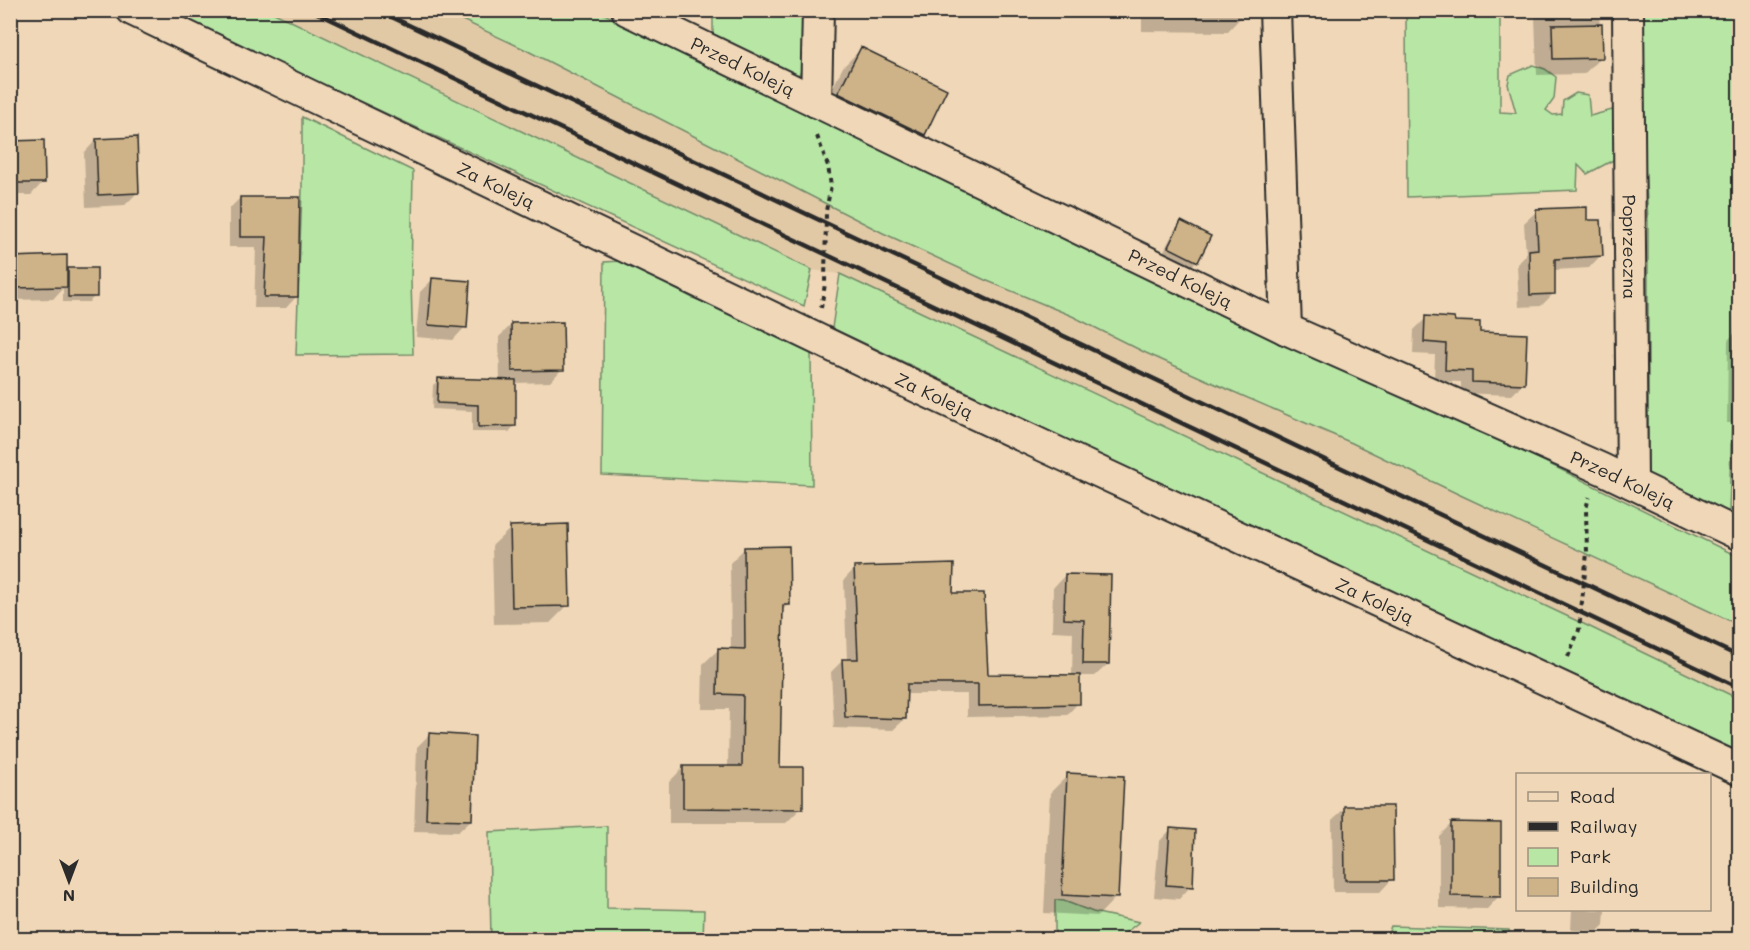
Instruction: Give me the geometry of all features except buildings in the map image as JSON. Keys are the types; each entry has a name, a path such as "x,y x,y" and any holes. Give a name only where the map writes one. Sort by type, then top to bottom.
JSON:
{"street":[{"name":"Za Koleją","path":"132,10 919,388 1740,770"},
{"name":"Przed Koleją","path":"627,10 1286,329 1602,469 1740,535"},
{"path":"814,101 818,10"},
{"path":"1275,10 1286,329"},
{"name":"Poprzeczna","path":"1628,10 1632,483"}],"path":[{"path":"814,101 811,110 815,131 828,166 831,186 826,211 825,284 818,339"},
{"path":"1554,682 1570,654 1579,630 1587,553 1586,509 1590,494 1602,469"}],"shaded area":[{"path":"270,11 443,11 524,49 883,233 985,280 1072,316 1146,353 1352,443 1739,625 1739,699 1536,601 840,274 812,270"}],"green space":[{"path":"167,11 270,11 812,270 804,306 242,47"},
{"path":"443,11 598,11 1492,436 1739,557 1739,625 1352,443 1146,353 1072,316 985,280 883,233 524,49"},
{"path":"713,11 807,11 807,66 797,76 775,70 713,39"},
{"path":"1406,11 1500,11 1500,112 1516,113 1508,84 1510,75 1533,65 1545,69 1556,77 1554,99 1546,110 1553,115 1562,114 1563,101 1576,93 1588,95 1590,116 1612,110 1622,118 1619,157 1587,174 1578,165 1577,190 1407,197"},
{"path":"1640,11 1739,11 1740,287 1736,287 1729,513 1648,478 1648,221 1640,71"},
{"path":"302,117 413,171 411,281 413,354 296,355 302,191"},
{"path":"622,261 693,298 811,346 812,485 602,475 604,262"},
{"path":"840,274 1739,699 1739,758 832,328"},
{"path":"607,826 607,908 704,910 703,939 491,939 489,832"},
{"path":"1055,900 1093,912 1139,922 1125,933 1124,939 1055,939"},
{"path":"1391,926 1509,930 1509,939 1408,939 1388,934"}],"railway":[{"path":"311,10 1740,688"},
{"path":"377,10 1740,657"}]}
